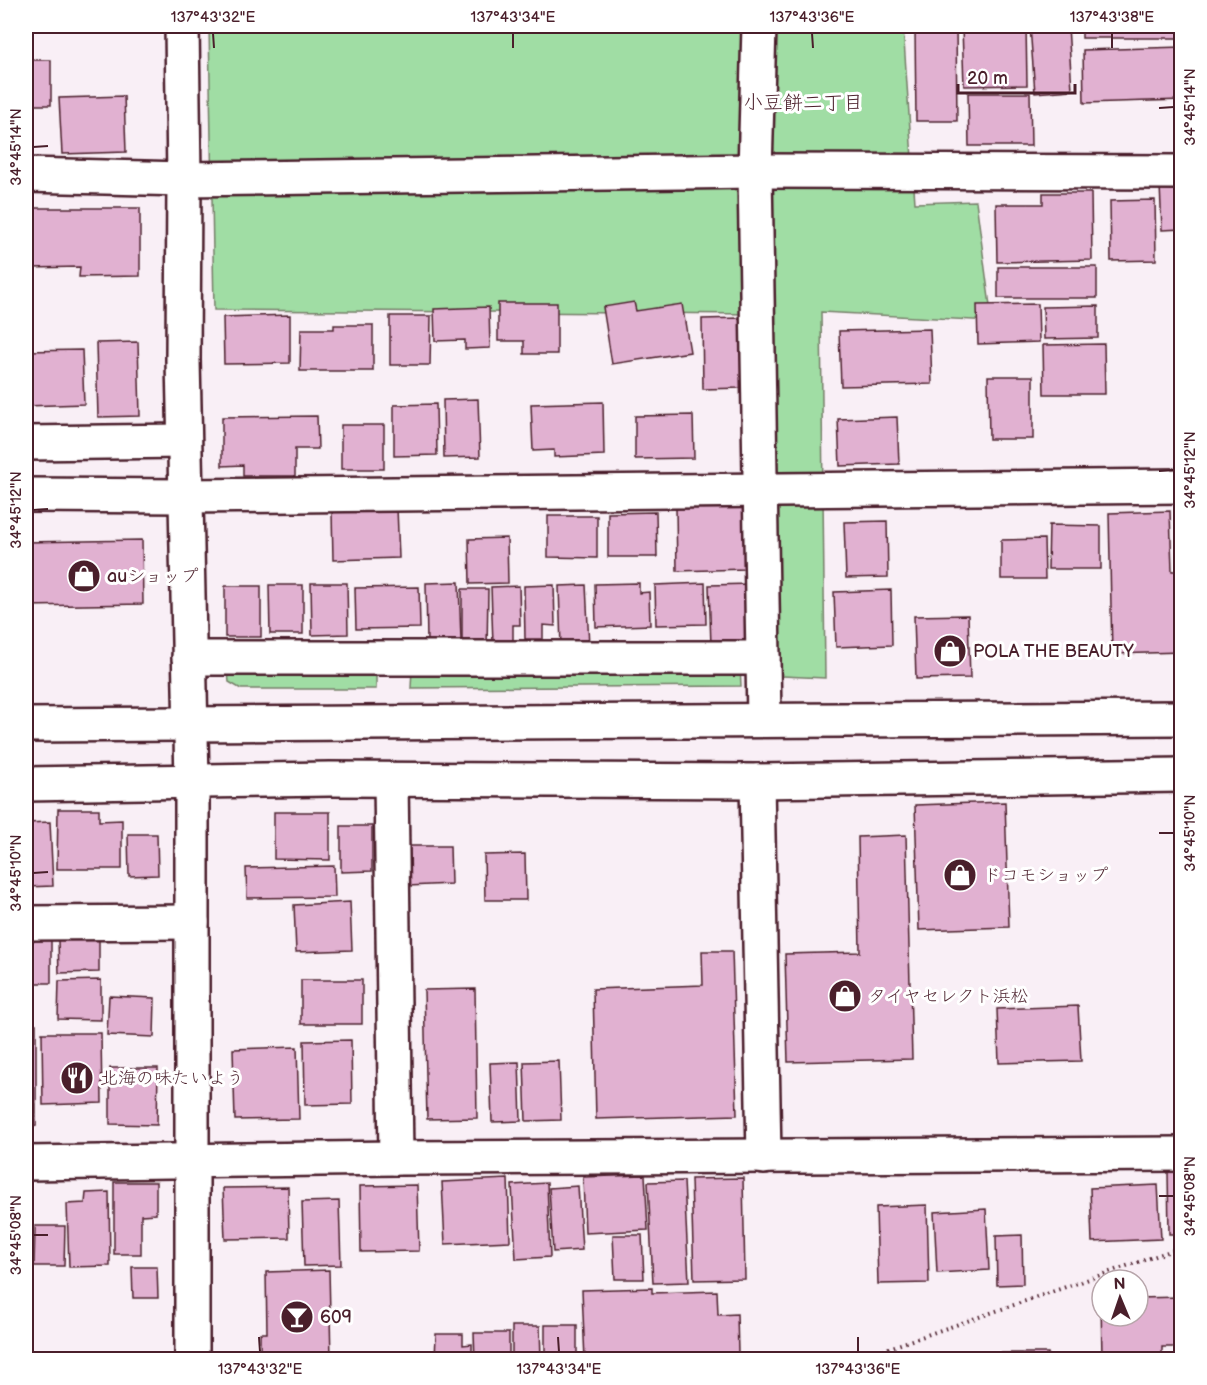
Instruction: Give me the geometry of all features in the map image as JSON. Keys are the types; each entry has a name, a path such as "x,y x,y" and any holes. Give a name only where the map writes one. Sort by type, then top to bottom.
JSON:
{"street":[{"path":"182,26 184,441 192,782 192,1359"},
{"path":"759,26 755,171 764,720"},
{"path":"26,175 184,179 755,171 1182,172"},
{"path":"26,443 184,441"},
{"path":"26,495 185,496 1182,486"},
{"path":"189,658 763,658"},
{"path":"26,725 1182,718"},
{"path":"26,784 391,780 757,781 1182,775"},
{"path":"391,780 396,1158"},
{"path":"757,781 764,1156"},
{"path":"26,923 192,922"},
{"path":"26,1163 396,1158 1182,1154"}],"path":[{"path":"854,1359 1182,1247"}],"green space":[{"path":"209,26 903,26 915,203 976,201 992,321 821,312 825,678 761,675 760,314 214,310"},
{"path":"740,668 741,686 411,688 412,669"},
{"path":"376,669 376,689 241,689 229,682 228,672"}],"building":[{"path":"956,26 957,121 916,121 915,27"},
{"path":"1026,26 1027,85 964,86 962,27"},
{"path":"1030,26 1068,26 1072,90 1035,93"},
{"path":"1082,26 1181,26 1181,38 1082,38"},
{"path":"1182,47 1182,100 1084,103 1083,50"},
{"path":"26,60 51,60 51,105 26,105"},
{"path":"968,93 1030,93 1031,146 969,146"},
{"path":"124,96 126,152 62,154 59,98"},
{"path":"1182,184 1182,229 1162,230 1160,185"},
{"path":"1043,193 1091,193 1092,260 997,262 996,204 1043,204"},
{"path":"1155,200 1156,260 1111,261 1110,201"},
{"path":"29,208 140,208 140,276 79,277 80,267 29,268"},
{"path":"998,267 1097,267 1097,298 998,298"},
{"path":"634,302 636,311 682,304 690,352 612,364 603,307"},
{"path":"498,303 557,303 557,354 524,354 524,341 498,341"},
{"path":"1038,304 1039,342 978,344 977,305"},
{"path":"1098,306 1098,338 1044,339 1043,307"},
{"path":"489,307 490,348 465,349 465,340 435,341 434,309"},
{"path":"290,315 290,363 224,364 223,317"},
{"path":"390,316 431,316 430,365 390,365"},
{"path":"741,318 742,388 703,389 702,319"},
{"path":"334,325 373,325 373,371 300,371 301,329 334,329"},
{"path":"930,329 932,384 841,386 839,331"},
{"path":"138,342 140,416 98,417 96,343"},
{"path":"1104,344 1105,394 1044,394 1043,345"},
{"path":"82,350 84,404 26,406 26,351"},
{"path":"988,376 1033,376 1033,439 989,439"},
{"path":"478,399 480,457 444,458 443,400"},
{"path":"603,402 604,455 554,457 554,450 533,451 531,404"},
{"path":"436,404 437,455 394,456 394,405"},
{"path":"693,415 694,458 635,459 635,416"},
{"path":"317,416 318,449 295,449 295,476 243,476 243,465 222,466 222,417"},
{"path":"897,417 899,464 840,466 838,419"},
{"path":"341,425 384,425 384,469 341,469"},
{"path":"746,507 746,569 677,571 676,508"},
{"path":"397,508 399,558 333,560 332,511"},
{"path":"1170,511 1172,571 1182,571 1182,652 1112,654 1109,513"},
{"path":"656,512 657,557 608,557 608,513"},
{"path":"548,516 597,516 597,558 548,557"},
{"path":"887,521 888,577 846,578 844,522"},
{"path":"1049,525 1101,526 1101,569 1048,569"},
{"path":"507,538 508,583 470,584 469,539"},
{"path":"1044,539 1045,579 1001,579 1001,540"},
{"path":"142,540 143,604 26,606 26,542"},
{"path":"459,582 461,641 427,642 426,583"},
{"path":"311,583 347,583 348,634 312,635"},
{"path":"639,583 639,593 649,592 650,625 596,627 595,584"},
{"path":"705,583 706,624 656,625 655,585"},
{"path":"751,584 753,644 711,646 709,585"},
{"path":"269,585 303,585 303,634 270,634"},
{"path":"554,585 555,626 543,625 543,639 525,639 524,586"},
{"path":"586,585 589,646 561,647 559,586"},
{"path":"225,586 261,586 261,637 225,637"},
{"path":"519,586 520,625 513,625 513,643 493,644 491,587"},
{"path":"419,587 420,628 356,629 355,588"},
{"path":"462,589 488,589 487,648 462,649"},
{"path":"891,590 892,645 836,647 834,592"},
{"path":"968,615 970,678 916,679 914,616"},
{"path":"1005,802 1009,927 919,930 915,805"},
{"path":"58,809 99,809 99,821 122,820 122,869 57,869"},
{"path":"274,812 330,812 330,860 274,859"},
{"path":"50,822 53,886 26,887 26,823"},
{"path":"341,826 372,826 372,871 341,872"},
{"path":"128,834 157,834 158,875 129,876"},
{"path":"906,835 912,1059 788,1062 785,954 860,952 858,837"},
{"path":"407,846 450,846 451,884 408,886"},
{"path":"525,854 526,900 485,900 484,855"},
{"path":"334,866 335,897 247,898 246,868"},
{"path":"350,902 352,950 296,952 294,905"},
{"path":"26,938 51,938 51,983 26,983"},
{"path":"99,939 99,972 59,973 58,940"},
{"path":"702,951 732,951 737,1115 596,1119 593,989 703,985"},
{"path":"101,980 101,1020 58,1019 59,981"},
{"path":"301,980 362,980 362,1024 301,1024"},
{"path":"475,989 477,1118 427,1119 424,990"},
{"path":"109,996 155,998 154,1037 107,1035"},
{"path":"1078,1006 1081,1061 999,1063 997,1009"},
{"path":"26,1024 36,1024 36,1126 26,1126"},
{"path":"42,1033 101,1033 102,1103 43,1105"},
{"path":"351,1040 352,1104 305,1105 304,1041"},
{"path":"297,1047 299,1119 235,1120 233,1049"},
{"path":"559,1061 561,1120 526,1121 524,1062"},
{"path":"519,1062 521,1121 492,1122 490,1063"},
{"path":"110,1068 158,1068 157,1125 110,1124"},
{"path":"1182,1171 1182,1234 1169,1234 1168,1172"},
{"path":"645,1175 648,1230 585,1233 583,1177"},
{"path":"743,1178 745,1279 694,1280 691,1179"},
{"path":"508,1179 510,1241 445,1244 442,1182"},
{"path":"684,1181 689,1282 653,1283 648,1182"},
{"path":"114,1182 156,1182 156,1214 141,1215 141,1254 114,1254"},
{"path":"547,1183 550,1257 516,1259 512,1185"},
{"path":"417,1185 419,1251 361,1252 360,1186"},
{"path":"1158,1185 1161,1239 1092,1242 1090,1188"},
{"path":"578,1186 582,1250 553,1252 549,1188"},
{"path":"288,1187 289,1238 225,1239 223,1188"},
{"path":"109,1192 110,1266 69,1267 67,1204 85,1203 86,1193"},
{"path":"339,1201 341,1265 304,1266 302,1202"},
{"path":"927,1205 929,1283 878,1284 876,1207"},
{"path":"986,1209 989,1270 937,1273 934,1212"},
{"path":"35,1226 65,1226 64,1266 34,1266"},
{"path":"613,1235 642,1235 644,1279 615,1279"},
{"path":"1022,1235 1023,1284 997,1285 996,1236"},
{"path":"132,1267 157,1267 158,1298 133,1298"},
{"path":"329,1270 331,1360 260,1360 260,1333 267,1333 266,1272"},
{"path":"652,1288 652,1293 717,1291 718,1315 737,1314 738,1353 650,1356 650,1360 585,1360 582,1290"},
{"path":"1182,1297 1182,1347 1162,1347 1162,1358 1102,1359 1101,1328 1150,1328 1150,1298"},
{"path":"545,1325 577,1325 577,1360 545,1360"},
{"path":"512,1326 540,1326 541,1360 512,1360"},
{"path":"474,1333 509,1333 509,1360 475,1360"},
{"path":"436,1334 463,1334 463,1345 472,1344 472,1360 435,1360"},
{"path":"1000,1353 1048,1353 1048,1360 1000,1360"}],"place":[{"name":"auショップ","path":"84,576"},
{"name":"POLA THE BEAUTY","path":"950,651"},
{"name":"ドコモショップ","path":"960,875"},
{"name":"タイヤセレクト浜松","path":"845,996"},
{"name":"北海の味たいよう","path":"77,1078"},
{"name":"609","path":"297,1317"}],"district":[{"name":"小豆餅二丁目","path":"803,102"}]}
